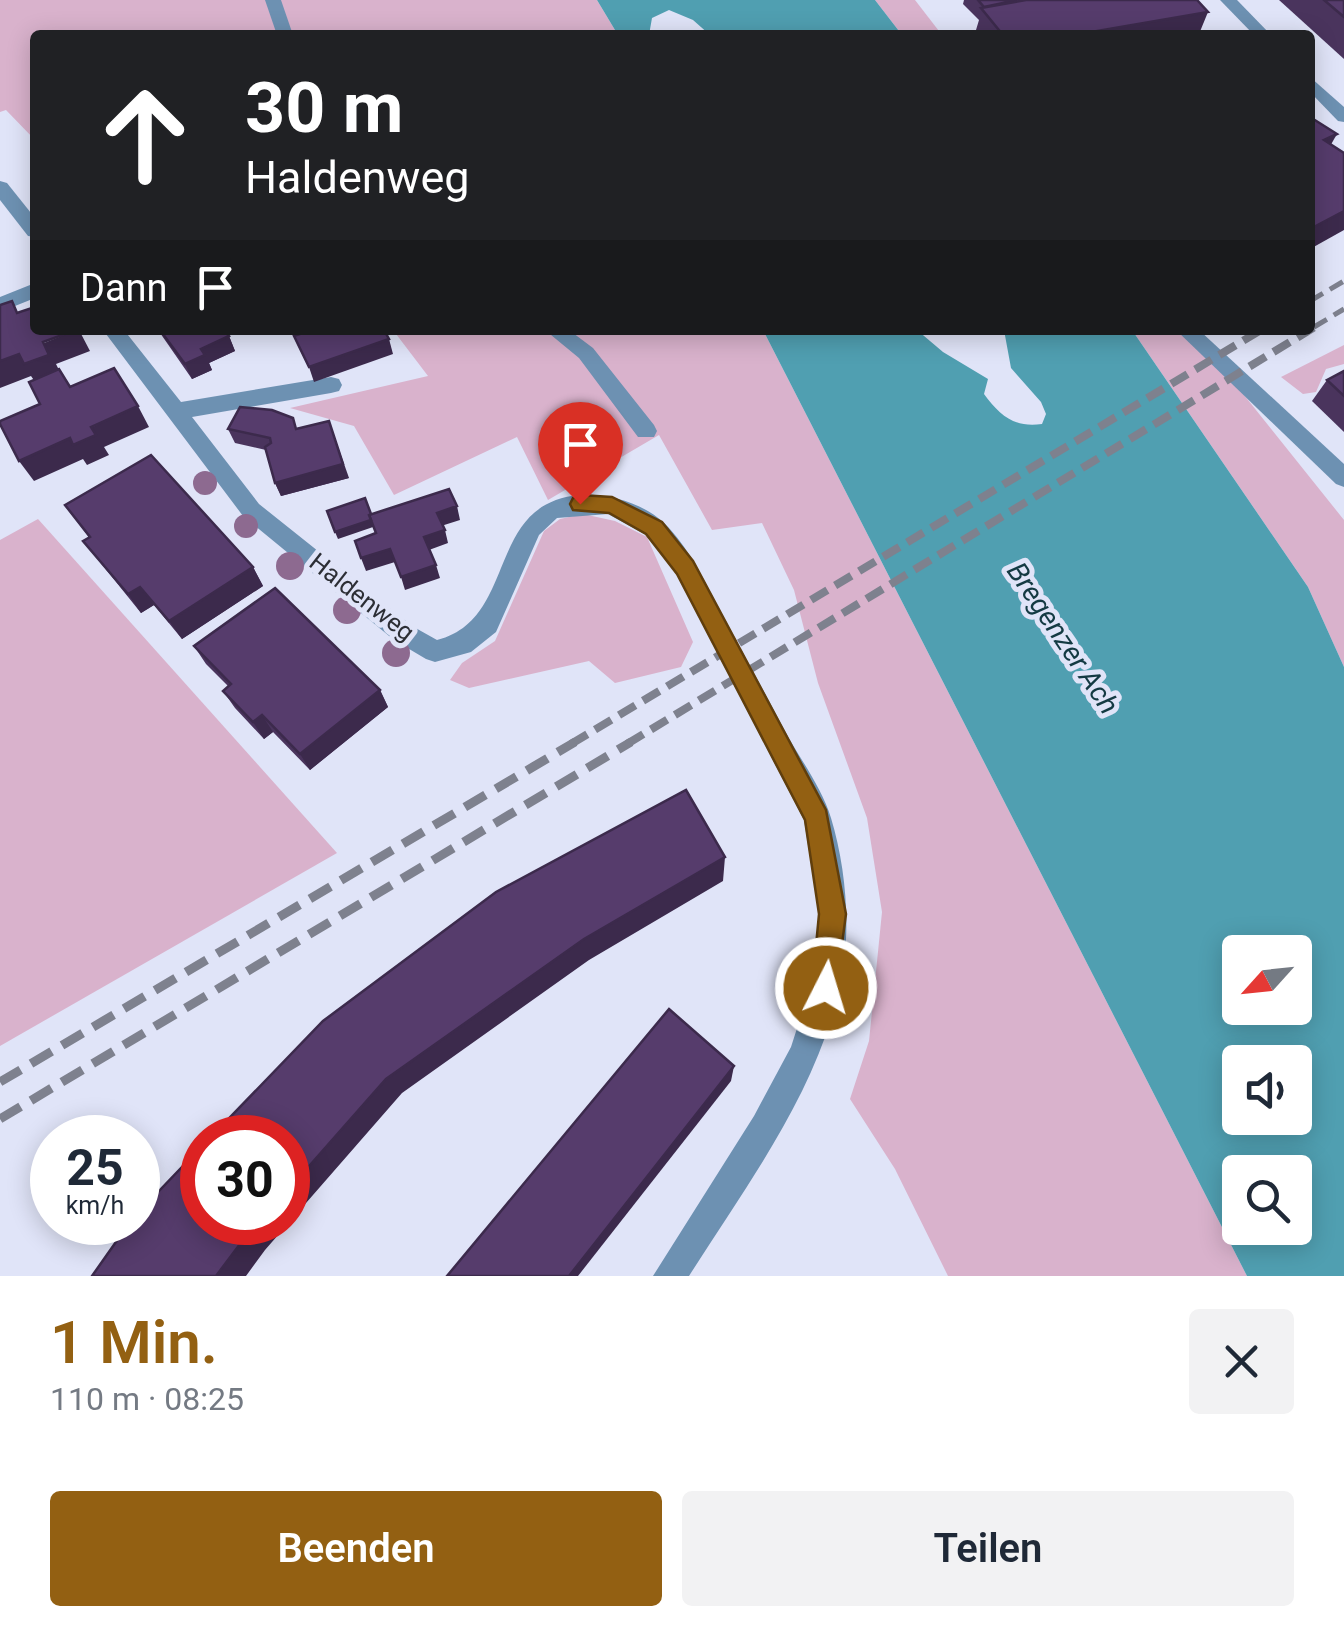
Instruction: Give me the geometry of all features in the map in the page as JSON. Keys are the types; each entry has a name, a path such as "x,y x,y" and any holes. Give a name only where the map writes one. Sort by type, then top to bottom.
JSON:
{"street":[{"path":"274,0 283,30"},
{"path":"1228,0 1258,30"},
{"path":"1315,87 1344,117"},
{"path":"0,187 30,225"},
{"path":"0,306 30,292"},
{"name":"Haldenweg","path":"122,335 252,510 403,633 435,651 462,644 486,625 530,529 550,510 580,504 612,505 654,528 685,568 818,818 832,914 826,988 804,1053 765,1127 670,1276"},
{"path":"562,335 586,353 646,431"},
{"path":"1191,335 1344,478"},
{"path":"178,411 331,385"}],"shaded area":[{"path":"0,0 597,0 615,30 30,30 30,135 6,110 0,112"},
{"path":"875,0 915,0 938,30 898,30"},
{"path":"397,335 766,335 1222,1227 1222,1245 1231,1245 1247,1276 948,1276 895,1169 850,1099 869,1041 882,912 867,818 818,683 794,590 762,523 712,530 659,435 548,500 517,437 394,495 354,426 290,408 428,376"},
{"path":"1135,335 1196,335 1344,520 1344,667 1308,587"},
{"path":"1344,345 1344,364 1326,369 1316,392 1303,394 1281,377"},
{"path":"583,514 615,521 647,537 693,642 681,667 615,683 589,661 469,688 450,680 462,663 495,641 544,531 560,519"},
{"path":"38,519 337,853 0,1046 0,540"}],"water":[{"path":"597,0 875,0 898,30 704,30 693,20 669,10 652,18 650,30 615,30"},
{"name":"Bregenzer Ach","path":"766,335 923,335 988,379 984,394 1002,414 1032,425 1042,424 1046,414 1041,402 1011,368 1005,335 1135,335 1308,587 1344,667 1344,1276 1247,1276 1231,1245 1312,1245 1312,1155 1222,1155 1222,1227"}],"building":[{"path":"978,0 1017,0 984,7"},
{"path":"1026,0 1197,0 1208,12 1103,30 999,30 981,8"},
{"path":"1324,0 1344,0 1344,17"},
{"path":"1315,120 1337,134 1324,140 1344,153 1344,211 1315,226"},
{"path":"12,301 17,313 30,309 30,335 62,335 43,342 49,355 24,364 19,354 0,361 0,305"},
{"path":"164,335 229,336 201,349 205,355 185,364"},
{"path":"387,335 389,339 309,367 294,336"},
{"path":"114,368 138,406 91,427 96,435 73,445 70,438 19,461 0,421 40,404 29,382 59,369 70,387"},
{"path":"1344,371 1344,396 1327,380"},
{"path":"240,407 272,410 293,418 296,429 329,421 343,464 275,483 265,447 271,443 270,438 228,429"},
{"path":"151,455 253,567 169,621 140,587 128,594 83,541 90,537 65,505"},
{"path":"449,489 457,506 437,513 445,530 424,537 436,565 401,577 390,549 361,558 355,541 376,533 369,515"},
{"path":"365,498 371,520 335,532 327,511"},
{"path":"275,588 380,690 300,754 262,715 253,722 223,691 231,684 194,646"},
{"path":"686,790 725,857 584,939 386,1079 310,1165 310,1115 232,1115 323,1021 496,892"},
{"path":"669,1009 734,1066 569,1276 447,1276"},
{"path":"180,1169 180,1245 239,1245 216,1276 92,1276 114,1245 160,1245 160,1190"}],"railway":[{"path":"1315,298 1344,281"},
{"path":"1315,326 1344,309"},
{"path":"571,744 1253,335"},
{"path":"627,744 1302,335"},
{"path":"0,1082 575,742"},
{"path":"0,1119 631,742"}],"route":[{"path":"580,504 612,505 654,528 685,568 818,818 832,914 826,988"}]}
